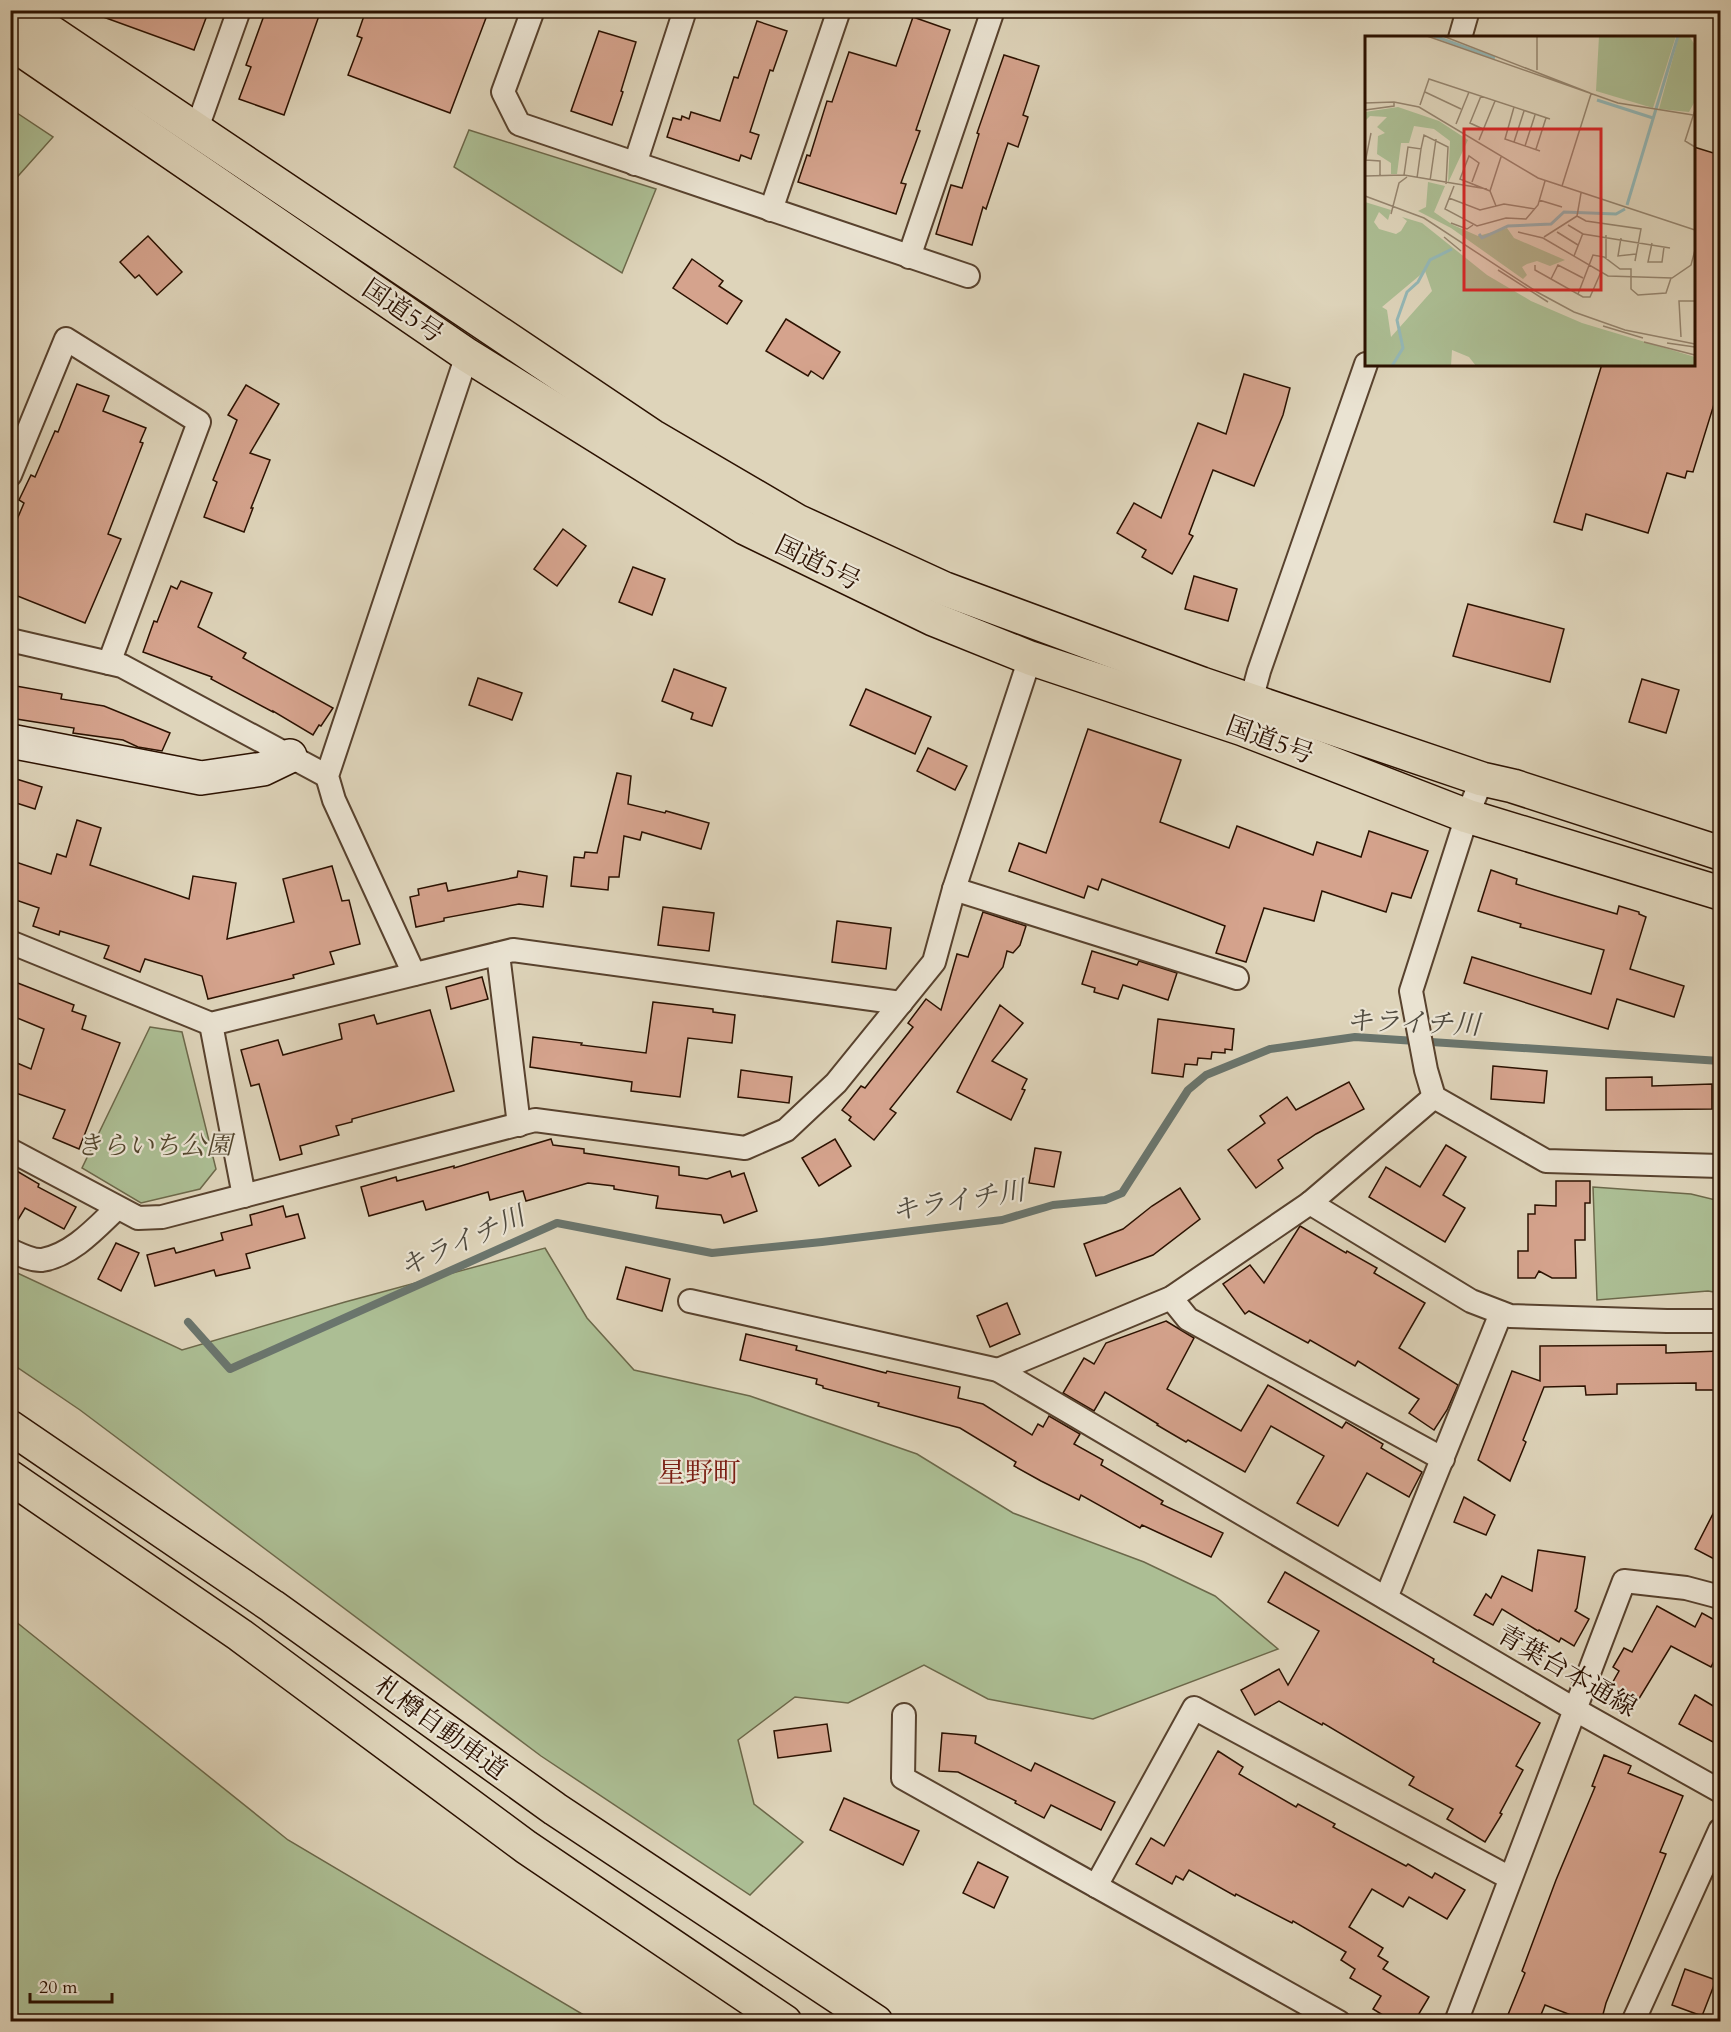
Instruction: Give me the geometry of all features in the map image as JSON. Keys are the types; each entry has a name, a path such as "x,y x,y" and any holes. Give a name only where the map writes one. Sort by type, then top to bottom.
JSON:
{"highway":[{"name":"国道5号","path":"18,10 652,436 797,521 945,589 1202,684 1247,714 1467,816 1720,893"},
{"name":"国道5号","path":"10,42 468,355 745,528 933,619 1030,658 1513,786 1720,853"},
{"name":"札樽自動車道","path":"10,1427 272,1606 555,1809 876,2022"},
{"name":"札樽自動車道","path":"10,1477 240,1635 526,1847 785,2022"}],"street":[{"path":"196,131 239,10"},
{"path":"533,10 503,92 519,124 968,276"},
{"path":"635,164 685,10"},
{"path":"771,210 839,10"},
{"path":"909,257 993,10"},
{"path":"1461,36 1468,10"},
{"path":"10,475 66,339 199,422 109,663"},
{"path":"414,974 333,800 327,776 468,355"},
{"path":"1247,714 1259,671 1365,366"},
{"path":"10,640 122,666 327,776"},
{"path":"10,1150 138,1218 162,1218 535,1120 745,1148 786,1130 836,1083 934,962 954,889 1030,658"},
{"path":"10,741 201,778 264,769 290,756"},
{"path":"1482,779 1467,816 1411,991 1426,1070 1434,1097 1546,1161 1720,1166"},
{"path":"954,889 1236,978"},
{"path":"10,942 211,1024 513,950 901,1003"},
{"path":"498,954 519,1125"},
{"path":"211,1024 244,1196"},
{"path":"998,1370 1171,1298 1310,1203 1434,1097"},
{"path":"1310,1203 1471,1301 1510,1316 1720,1321"},
{"path":"10,1250 41,1260 76,1247 117,1208"},
{"path":"1171,1298 1188,1319 1443,1459"},
{"name":"青葉台本通線","path":"690,1301 998,1370 1574,1709 1720,1791"},
{"path":"1386,1598 1501,1313"},
{"path":"1456,2022 1624,1581 1686,1588 1720,1597"},
{"path":"1096,1886 1194,1708 1510,1878"},
{"path":"904,1715 903,1778 1339,2022"},
{"path":"1633,2022 1720,1830"}],"green space":[{"path":"11,109 53,137 11,184"},
{"path":"469,130 656,189 622,273 454,167"},
{"name":"きらいち公園","path":"150,1027 182,1032 216,1169 200,1189 141,1203 82,1168"},
{"path":"1593,1187 1691,1194 1720,1201 1720,1293 1708,1291 1597,1300"},
{"path":"545,1248 587,1318 634,1370 750,1396 917,1454 1013,1513 1144,1562 1215,1596 1278,1649 1093,1719 988,1699 924,1665 848,1703 795,1697 738,1740 754,1804 803,1842 750,1895 541,1756 80,1410 11,1363 11,1270 182,1350 345,1302"},
{"path":"10,1617 288,1840 594,2021 11,2021"}],"building":[{"path":"96,10 209,10 194,50 95,14"},
{"path":"266,10 321,10 284,115 239,99 251,67 246,65"},
{"path":"366,10 489,10 450,113 348,75 362,38 357,36"},
{"path":"913,17 950,30 916,130 920,131 901,183 906,184 896,214 798,182 807,155 810,156 827,101 832,102 849,52 896,66"},
{"path":"757,21 787,31 773,71 770,70 750,132 759,135 751,159 741,155 739,161 667,137 673,118 681,120 682,116 689,119 691,112 720,121 734,77 738,78"},
{"path":"599,31 636,42 612,125 571,111"},
{"path":"1004,55 1039,66 1023,115 1028,117 1018,147 1008,143 986,209 983,207 972,245 936,234 951,185 962,188 979,134 977,133"},
{"path":"1695,147 1720,155 1720,385 1693,472 1687,471 1685,478 1667,473 1648,533 1586,514 1582,530 1554,522 1601,366 1695,366"},
{"path":"148,236 182,272 157,295 139,275 135,278 120,262"},
{"path":"692,259 723,281 719,286 742,301 727,324 673,288"},
{"path":"786,319 840,352 823,379 811,371 808,376 766,351"},
{"path":"1244,374 1290,388 1283,415 1254,486 1213,470 1189,534 1193,536 1172,574 1142,557 1146,550 1117,533 1134,503 1161,518 1198,423 1226,434"},
{"path":"77,384 109,396 103,411 146,428 140,442 143,443 108,534 121,539 85,623 10,593 10,536 24,503 19,500 31,475 35,477 55,431 58,432"},
{"path":"246,385 279,404 250,453 270,460 244,532 204,517 217,482 213,480 237,420 228,415"},
{"path":"563,529 586,546 557,586 534,569"},
{"path":"633,567 665,579 652,615 619,602"},
{"path":"1194,576 1237,589 1228,621 1185,609"},
{"path":"181,581 212,593 198,627 246,653 243,658 333,708 313,735 211,679 212,677 143,652 154,621 157,622 171,586 177,589"},
{"path":"1468,604 1564,629 1550,682 1453,656"},
{"path":"674,669 726,688 712,726 691,719 693,713 662,701"},
{"path":"478,678 522,693 512,720 469,705"},
{"path":"1642,679 1679,690 1666,733 1629,722"},
{"path":"10,685 62,694 61,699 104,706 170,733 162,751 138,747 123,740 73,733 74,728 10,718"},
{"path":"866,689 931,717 915,754 850,725"},
{"path":"1088,729 1181,760 1160,822 1229,848 1237,826 1313,855 1317,842 1361,857 1369,831 1428,851 1411,898 1392,893 1386,912 1322,891 1314,921 1264,908 1246,962 1216,953 1225,926 1102,879 1098,890 1088,886 1084,898 1009,871 1019,843 1046,853"},
{"path":"928,748 967,766 955,790 917,771"},
{"path":"617,773 631,776 628,804 665,813 666,811 709,823 701,849 642,832 640,840 624,836 619,877 609,877 608,890 571,886 574,857 584,858 585,852 597,853"},
{"path":"10,777 42,787 35,809 10,801"},
{"path":"77,820 101,828 90,865 189,899 193,876 236,883 227,939 294,922 283,879 332,866 342,901 349,900 360,944 330,952 334,964 293,975 294,978 208,999 202,976 145,959 140,972 104,958 109,946 60,931 59,935 33,926 39,908 10,898 10,860 51,874 57,854 66,857"},
{"path":"1491,870 1517,879 1516,884 1555,896 1617,914 1619,906 1639,912 1646,917 1630,969 1684,986 1674,1017 1617,999 1608,1029 1464,983 1472,957 1591,994 1604,950 1520,927 1521,924 1478,911"},
{"path":"518,871 547,876 543,907 519,904 444,918 444,921 416,927 410,897 419,895 418,889 446,883 448,891 517,877"},
{"path":"663,907 714,913 709,951 658,945"},
{"path":"983,912 1026,926 1020,945 1013,953 1007,951 1003,967 890,1109 896,1113 874,1140 849,1120 851,1117 842,1110 861,1086 865,1088 913,1027 908,1023 926,999 941,1010 957,954 968,957"},
{"path":"837,921 891,928 886,969 832,962"},
{"path":"1092,951 1137,965 1139,961 1177,973 1168,1000 1123,985 1118,999 1094,992 1095,988 1082,984"},
{"path":"482,977 488,999 451,1009 446,987"},
{"path":"10,980 74,1005 72,1011 86,1016 82,1029 120,1043 79,1149 53,1138 65,1110 10,1091 10,1060 31,1069 44,1029 10,1015"},
{"path":"653,1002 713,1009 713,1012 735,1015 732,1043 688,1038 680,1097 631,1091 632,1082 530,1067 533,1037 646,1053"},
{"path":"1000,1005 1023,1023 992,1061 1027,1079 1022,1089 1025,1090 1011,1120 957,1092"},
{"path":"430,1010 454,1091 352,1119 352,1122 336,1126 339,1135 300,1146 302,1154 280,1160 259,1084 251,1086 241,1050 278,1040 283,1055 342,1039 339,1024 374,1015 377,1024"},
{"path":"1158,1019 1234,1029 1232,1050 1225,1049 1225,1053 1212,1052 1211,1059 1198,1058 1197,1065 1185,1064 1183,1077 1152,1073"},
{"path":"1493,1066 1547,1071 1544,1103 1491,1099"},
{"path":"741,1070 792,1077 789,1103 738,1097"},
{"path":"1652,1077 1652,1086 1712,1084 1712,1109 1606,1110 1606,1078"},
{"path":"1349,1082 1364,1109 1316,1134 1278,1160 1283,1168 1256,1188 1228,1150 1265,1123 1260,1116 1287,1097 1296,1110"},
{"path":"551,1139 553,1145 584,1149 584,1153 679,1167 679,1175 707,1179 730,1171 732,1177 744,1173 757,1211 724,1223 721,1215 656,1208 658,1196 588,1183 526,1201 523,1191 490,1200 488,1192 426,1210 423,1201 369,1216 361,1187 396,1177 397,1181 454,1166 454,1168"},
{"path":"835,1139 851,1166 819,1186 802,1158"},
{"path":"1446,1145 1466,1157 1443,1195 1465,1208 1445,1242 1369,1197 1386,1167 1420,1187"},
{"path":"1035,1148 1061,1152 1054,1187 1029,1183"},
{"path":"10,1167 39,1184 38,1187 76,1207 64,1229 25,1208 10,1233"},
{"path":"1556,1181 1590,1181 1590,1203 1585,1203 1585,1240 1575,1240 1576,1278 1552,1278 1539,1271 1535,1278 1518,1278 1518,1251 1528,1251 1528,1214 1535,1214 1535,1205 1556,1206"},
{"path":"1180,1188 1200,1219 1153,1255 1096,1276 1084,1244 1123,1229"},
{"path":"283,1206 286,1217 298,1214 305,1238 246,1254 250,1268 216,1276 214,1270 155,1286 147,1255 174,1248 176,1253 223,1240 221,1233 252,1225 250,1215"},
{"path":"1300,1226 1377,1268 1374,1273 1425,1303 1399,1348 1458,1385 1447,1410 1434,1430 1409,1413 1419,1399 1358,1361 1355,1366 1310,1340 1308,1343 1249,1311 1245,1314 1223,1284 1250,1265 1264,1283"},
{"path":"116,1243 139,1253 121,1291 98,1279"},
{"path":"626,1267 670,1279 662,1311 617,1299"},
{"path":"1007,1303 1020,1334 990,1347 977,1316"},
{"path":"1166,1321 1194,1338 1167,1389 1241,1431 1268,1385 1342,1428 1346,1422 1383,1444 1381,1448 1422,1472 1409,1497 1367,1473 1338,1526 1297,1503 1324,1456 1271,1426 1245,1472 1188,1440 1186,1442 1105,1392 1094,1411 1063,1393 1084,1358 1094,1364 1106,1343"},
{"path":"746,1334 797,1346 796,1350 886,1373 887,1371 960,1387 958,1398 983,1404 1032,1435 1038,1424 1043,1427 1049,1416 1080,1434 1074,1444 1103,1460 1101,1465 1163,1501 1161,1504 1223,1533 1211,1557 1142,1525 1140,1528 1081,1495 1079,1500 1014,1466 1016,1462 960,1428 878,1406 879,1403 823,1388 816,1384 817,1379 740,1360"},
{"path":"1666,1345 1666,1353 1720,1351 1720,1390 1696,1390 1696,1383 1617,1384 1617,1394 1586,1395 1585,1386 1544,1387 1510,1481 1478,1460 1512,1371 1540,1381 1540,1346"},
{"path":"1464,1497 1495,1515 1486,1535 1454,1522"},
{"path":"1720,1500 1720,1562 1695,1549"},
{"path":"1538,1550 1585,1557 1575,1611 1589,1619 1574,1646 1561,1638 1559,1642 1502,1609 1493,1625 1474,1615 1486,1594 1491,1598 1502,1576 1532,1591"},
{"path":"1285,1572 1434,1659 1433,1662 1540,1723 1516,1766 1523,1770 1500,1813 1502,1814 1485,1842 1447,1819 1453,1809 1409,1785 1414,1777 1323,1723 1322,1725 1279,1701 1255,1715 1241,1690 1279,1669 1288,1685 1319,1631 1268,1602"},
{"path":"1657,1606 1695,1627 1702,1613 1720,1623 1720,1649 1711,1667 1671,1646 1637,1702 1610,1687 1619,1671 1613,1667 1624,1648 1632,1652"},
{"path":"1695,1695 1720,1710 1720,1728 1713,1742 1679,1724"},
{"path":"827,1724 831,1751 778,1758 774,1731"},
{"path":"942,1733 976,1736 975,1743 1031,1771 1035,1763 1115,1802 1101,1830 1051,1805 1044,1818 958,1772 939,1771"},
{"path":"1218,1751 1243,1767 1239,1774 1296,1807 1298,1804 1335,1824 1333,1827 1406,1866 1408,1864 1432,1878 1435,1873 1465,1890 1447,1919 1409,1897 1403,1907 1372,1889 1349,1927 1383,1948 1378,1956 1388,1962 1383,1969 1429,1997 1414,2022 1394,2022 1373,2009 1381,1996 1350,1978 1355,1969 1341,1960 1346,1952 1293,1921 1292,1923 1236,1894 1235,1896 1189,1870 1183,1880 1176,1876 1172,1884 1136,1864 1151,1838 1164,1846"},
{"path":"1604,1755 1631,1766 1628,1773 1683,1796 1660,1852 1666,1854 1606,2003 1601,2022 1589,2022 1545,2005 1538,2022 1505,2022 1525,1973 1522,1971 1556,1880 1595,1787 1592,1786"},
{"path":"844,1798 919,1831 903,1865 830,1830"},
{"path":"978,1862 1008,1877 994,1908 963,1893"},
{"path":"1685,1969 1716,1980 1702,2016 1672,2005"}],"waterway":[{"name":"キライチ川","path":"188,1322 230,1369 557,1223 712,1253 1002,1220 1053,1205 1105,1200 1122,1193 1188,1090 1206,1075 1270,1049 1355,1037 1720,1061"}],"district":[{"name":"星野町","path":"699,1473"}]}
